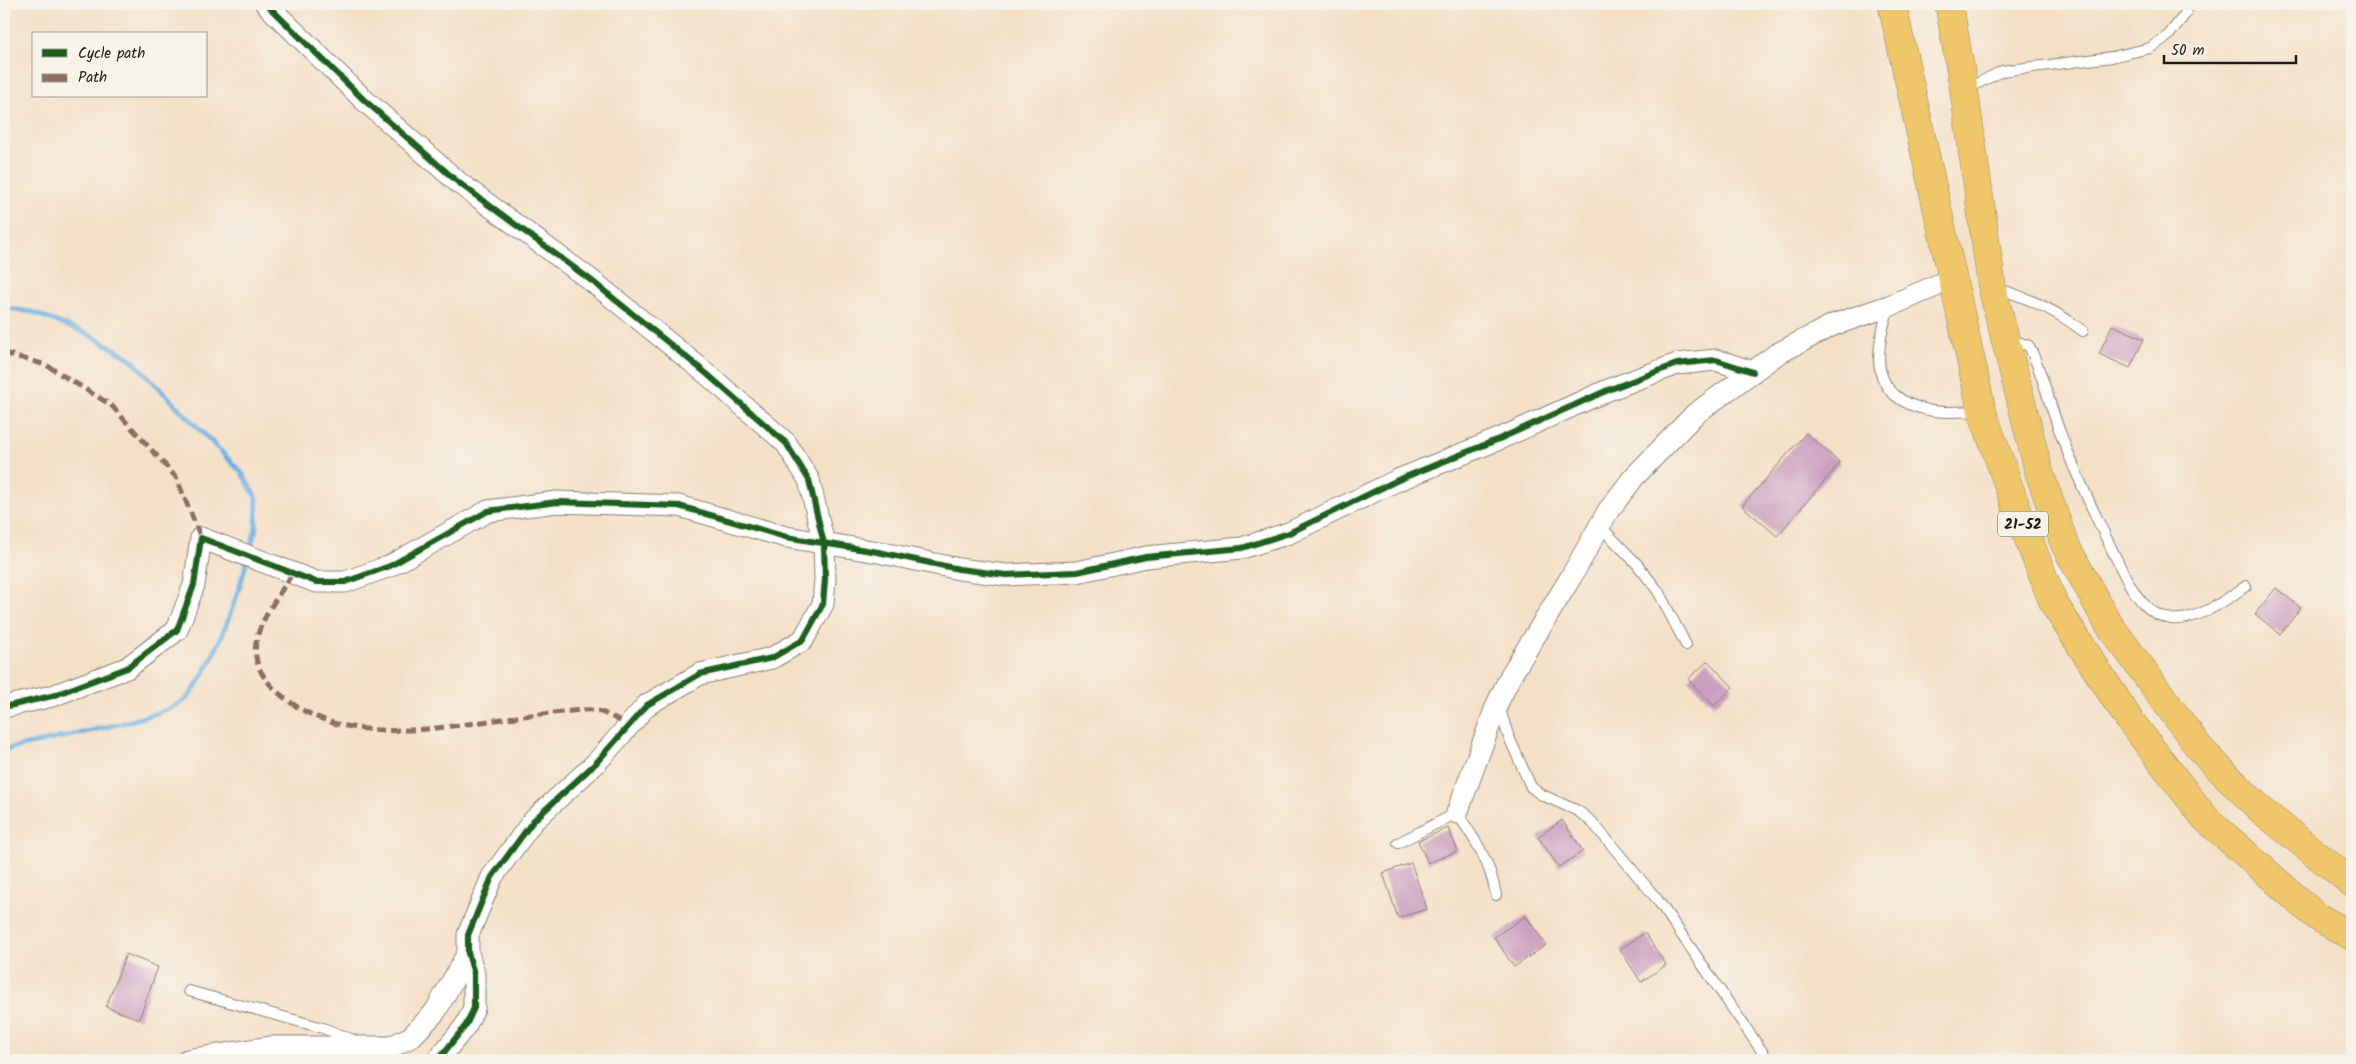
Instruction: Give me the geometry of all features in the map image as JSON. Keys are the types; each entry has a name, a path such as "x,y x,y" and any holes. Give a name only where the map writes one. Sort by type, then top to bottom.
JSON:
{"highway":[{"name":"21-52","path":"1892,4 1982,411 2017,510 2054,604 2128,718 2205,818 2316,916 2352,936"},
{"name":"21-52","path":"1949,4 1964,90 1992,287 2039,472 2065,545 2108,623 2201,750 2261,810 2352,883"}],"street":[{"path":"266,4 363,99 459,183 592,281 707,374 786,443 809,480 824,544 825,579 823,604 804,640 772,658 700,674 647,705 596,763 533,822 492,877 468,935 468,953 474,974 474,1008 466,1025 438,1060"},
{"path":"1457,813 1498,702 1510,675 1571,577 1608,511 1634,477 1696,414 1777,354 1833,325 1889,306 1952,279"},
{"path":"4,707 52,696 127,668 177,630 194,585 201,538 282,571 316,582 345,582 390,566 488,511 557,502 678,506 786,537 959,569 1006,575 1077,572 1146,557 1242,548 1290,533 1398,480 1608,390 1677,364 1716,360 1752,372"},
{"path":"187,1060 270,1047 391,1047 411,1037 434,1012 468,953"}],"lane":[{"path":"1964,90 2002,71 2112,57 2150,48 2168,36 2186,13"},
{"path":"1992,287 2021,296 2062,314 2083,330"},
{"path":"1889,306 1880,333 1877,358 1885,385 1904,402 1929,411 1982,411"},
{"path":"2006,343 2018,342 2029,346 2038,365 2060,431 2088,502 2126,578 2142,602 2156,615 2171,619 2191,617 2227,600 2246,586"},
{"path":"1600,526 1637,564 1658,591 1686,645"},
{"path":"1498,702 1508,735 1531,787 1540,794 1578,811 1592,822 1657,899 1768,1060"},
{"path":"1398,843 1457,813 1483,852 1492,873 1496,895"},
{"path":"189,991 323,1028 370,1047"}],"building":[{"path":"2112,325 2144,339 2130,368 2099,354"},
{"path":"1806,433 1840,463 1777,536 1742,506"},
{"path":"2276,588 2301,608 2280,634 2255,614"},
{"path":"1708,661 1733,687 1714,706 1688,679"},
{"path":"1562,820 1583,851 1559,867 1538,837"},
{"path":"1448,828 1458,851 1428,863 1418,841"},
{"path":"1411,863 1427,909 1398,918 1383,873"},
{"path":"1526,916 1546,945 1514,967 1494,937"},
{"path":"1645,933 1666,965 1641,982 1620,949"},
{"path":"126,954 158,967 139,1019 106,1007"}],"waterway":[{"path":"4,308 32,312 90,335 130,358 242,473 257,499 256,528 250,550"},
{"path":"4,750 154,714 186,699 196,687 214,653 237,595 247,561"}],"marked path":[{"path":"4,353 46,365 111,405 176,477 201,538"},
{"path":"292,574 263,621 255,650 258,665 266,680 281,695 310,714 343,725 377,730 413,730 594,710 629,725"}],"cycle path":[{"path":"266,4 363,99 459,183 592,281 707,374 786,443 809,480 824,544 825,579 823,604 803,640 772,658 700,674 647,705 596,763 533,821 492,877 468,935 468,953 474,974 474,1008 466,1025 438,1060"},
{"path":"4,707 52,696 127,668 177,630 194,585 201,538 316,582 345,582 390,566 488,511 557,502 679,506 786,537 878,552 959,569 1006,575 1077,572 1146,557 1242,548 1289,533 1398,480 1499,439 1608,390 1677,364 1716,360 1753,372"}]}
